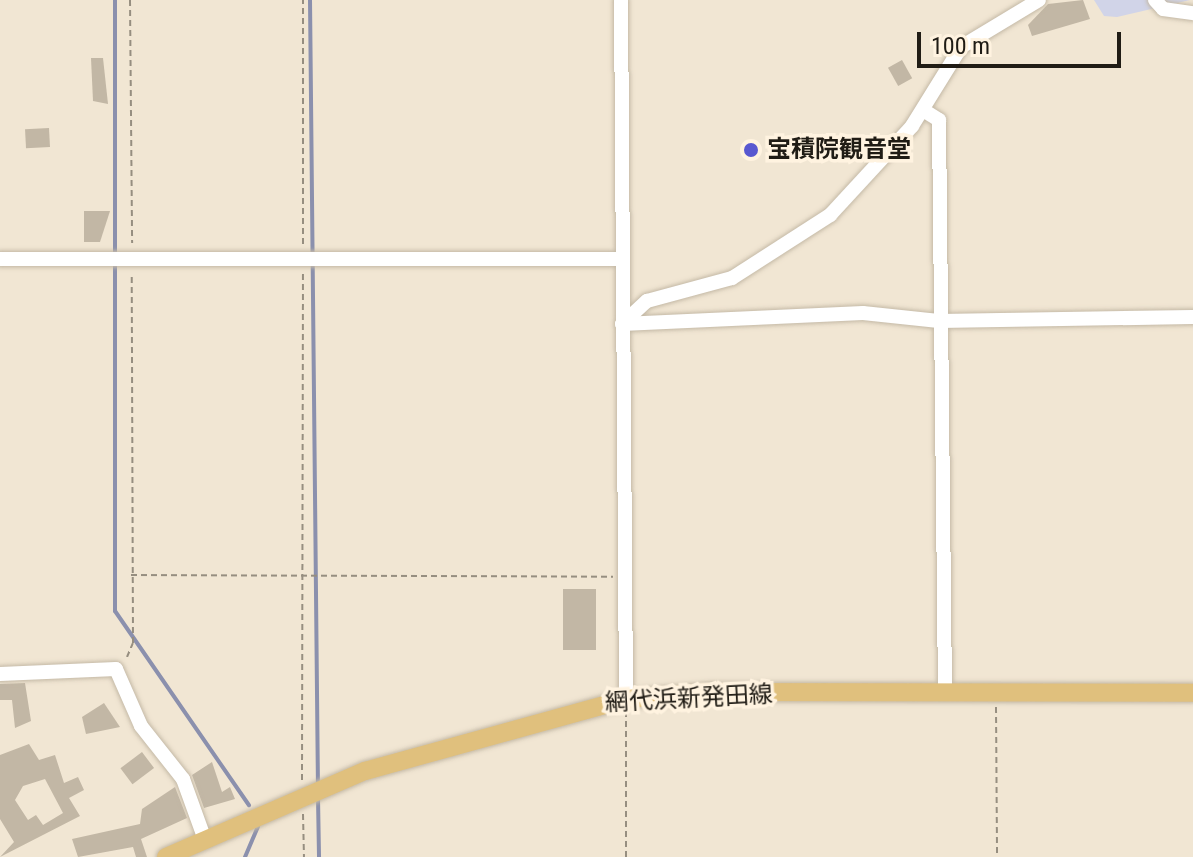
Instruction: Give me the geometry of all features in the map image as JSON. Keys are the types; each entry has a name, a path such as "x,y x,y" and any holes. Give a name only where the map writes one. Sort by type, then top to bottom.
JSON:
{"main road":[{"name":"網代浜新発田線","path":"166,857 204,837 302,795 471,736 626,699 1193,693"}],"street":[{"path":"621,0 618,259 622,324 622,577 626,699"},
{"path":"622,324 647,301 732,278 830,215 923,110 961,47 1039,0"},
{"path":"1155,0 1163,9 1193,13"},
{"path":"923,110 939,120 945,694"},
{"path":"0,259 618,259"},
{"path":"622,324 863,313 939,321 1193,317"},
{"path":"0,674 68,666 119,674 141,726 183,779 204,837"}],"path":[{"path":"119,674 133,643 130,575 130,0"},
{"path":"303,0 303,254"},
{"path":"303,270 304,857"},
{"path":"130,575 622,577"},
{"path":"995,694 997,857"},
{"path":"626,699 626,857"}],"shaded area":[{"path":"1094,0 1190,0 1117,17 1104,16"}],"building":[{"path":"1083,0 1090,19 1032,36 1028,25 1048,4"},
{"path":"91,58 103,58 108,104 93,101"},
{"path":"902,60 912,78 898,86 888,68"},
{"path":"49,128 50,147 26,148 25,129"},
{"path":"84,211 110,211 100,242 84,242"},
{"path":"563,589 596,589 596,650 563,650"},
{"path":"25,683 31,721 15,728 12,700 0,700 0,684"},
{"path":"104,703 120,727 86,734 82,717"},
{"path":"29,744 39,760 55,755 64,783 78,777 84,790 69,798 80,816 0,857 14,842 0,819 0,755","holes":["45,779 63,813 43,825 36,815 28,820 15,800 23,786"]},
{"path":"142,752 154,768 132,784 120,768"},
{"path":"212,762 222,792 230,787 235,799 204,808 192,775"},
{"path":"175,787 187,818 141,839 147,857 136,857 133,847 78,857 72,839 140,824 142,809"}],"waterway":[{"path":"115,0 115,611 249,805"},
{"path":"310,0 318,785"},
{"path":"318,798 319,857"},
{"path":"245,857 258,827"}],"place":[{"name":"宝積院観音堂","path":"751,150"}]}
